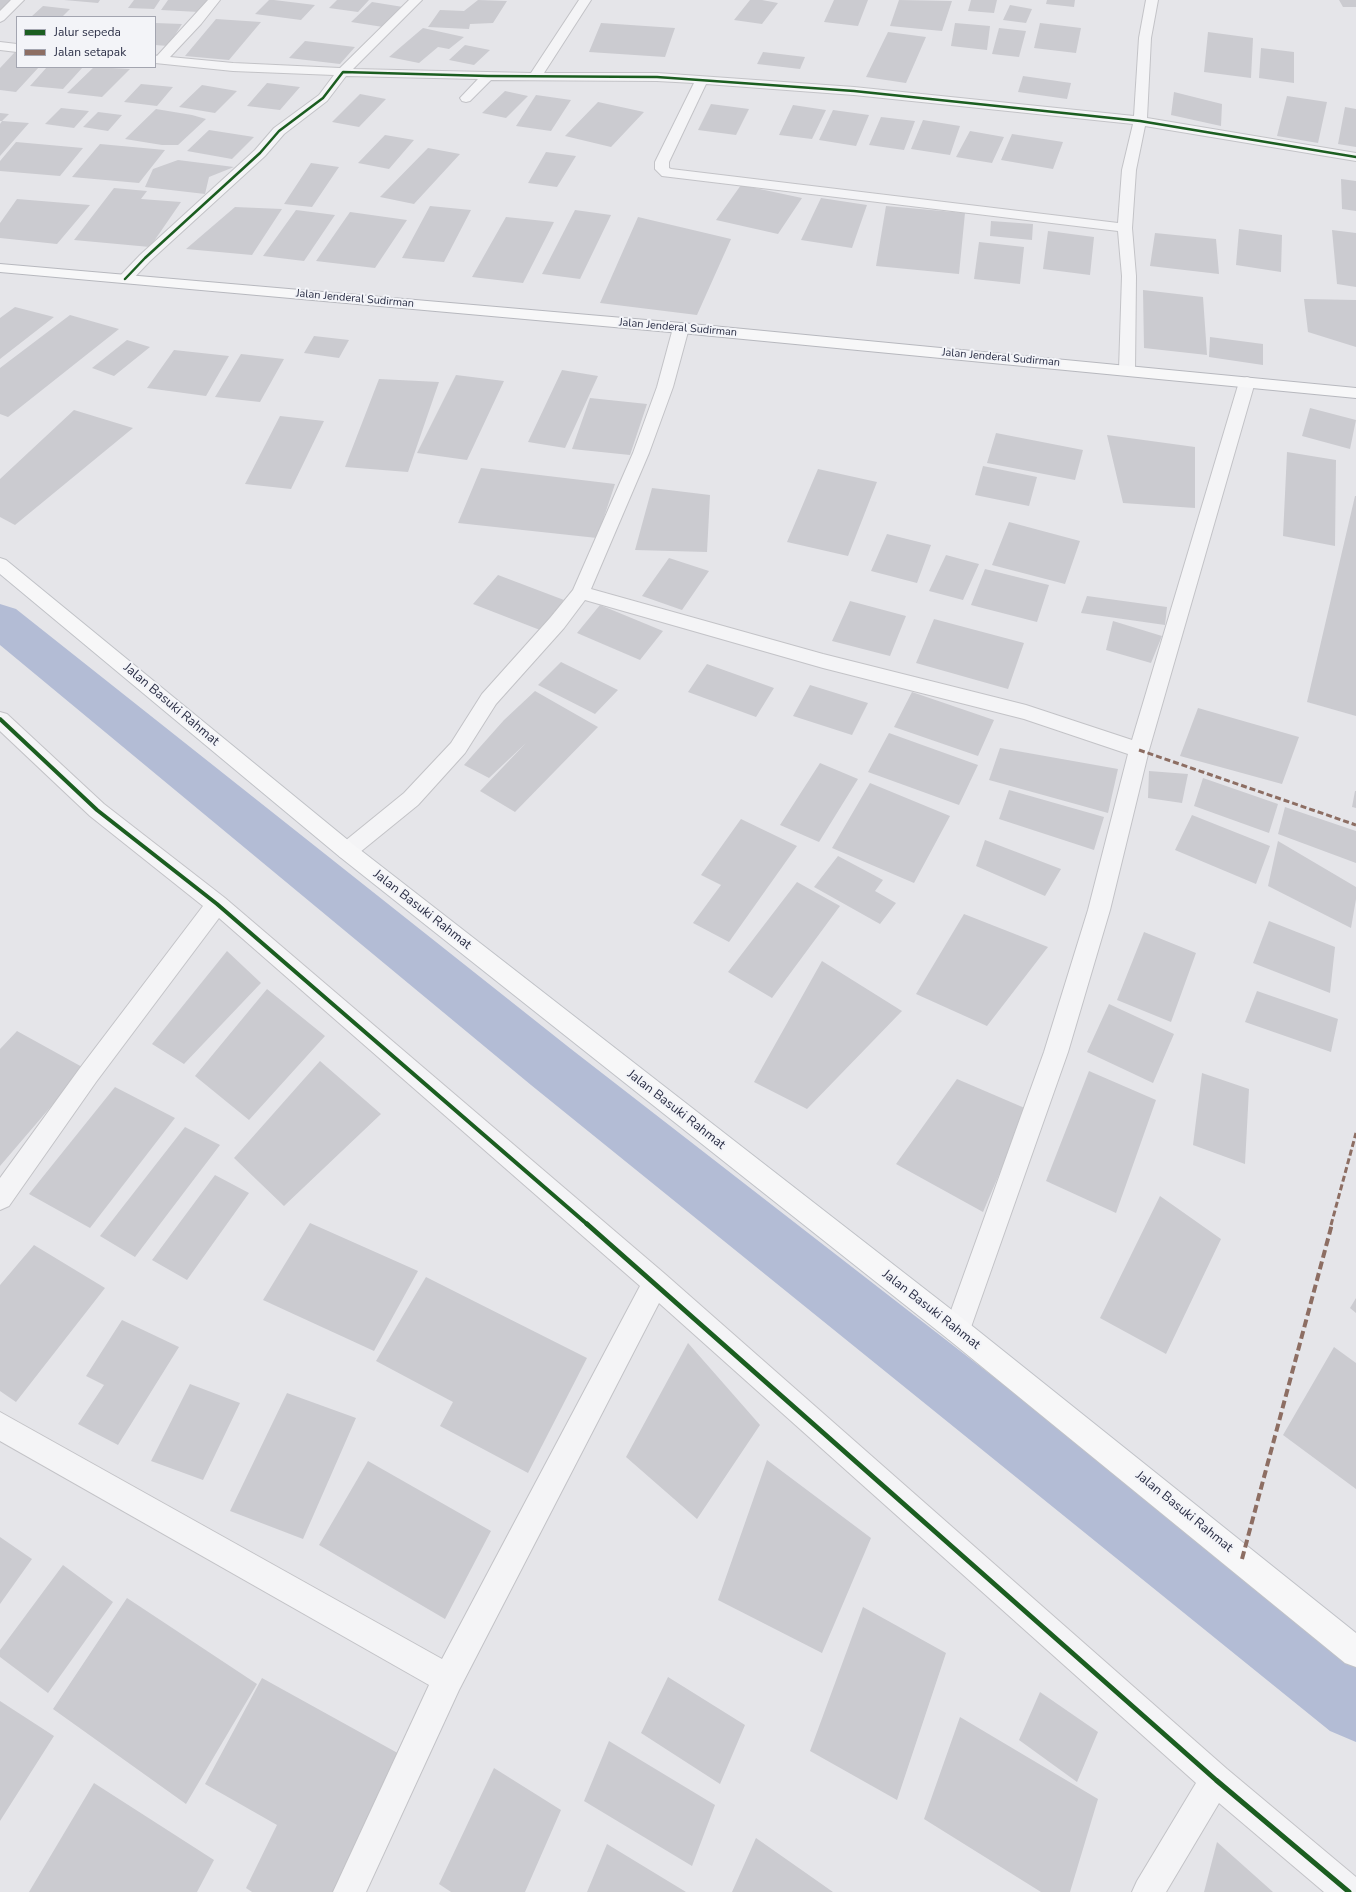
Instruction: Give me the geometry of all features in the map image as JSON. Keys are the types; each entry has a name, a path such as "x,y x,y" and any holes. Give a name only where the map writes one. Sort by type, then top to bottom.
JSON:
{"main road":[{"name":"Jalan Jenderal Sudirman","path":"0,268 681,328 1356,392"},
{"name":"Jalan Basuki Rahmat","path":"0,564 346,851 957,1330 1356,1652"}],"street":[{"path":"0,18 18,0"},
{"path":"157,60 197,21 214,0"},
{"path":"125,279 145,258 260,153 279,131 305,114 323,98 343,72 416,0"},
{"path":"536,75 585,0"},
{"path":"1127,370 1129,276 1126,228 1129,170 1140,121 1145,38 1152,0"},
{"path":"0,46 16,48"},
{"path":"157,60 233,67 343,72 488,76 536,75 657,77 854,91 1140,121 1356,157"},
{"path":"466,98 488,76"},
{"path":"702,80 662,162 662,169 667,173 1126,228"},
{"path":"346,851 411,798 458,748 489,699 578,598 641,453 664,386 681,328"},
{"path":"957,1330 1056,1052 1099,910 1138,750 1247,382"},
{"path":"581,592 823,661 1026,712 1138,750"},
{"path":"0,719 97,810 217,904 656,1283 1216,1780 1349,1892"},
{"path":"0,1198 88,1075 217,904"},
{"path":"349,1892 448,1679 656,1283"},
{"path":"0,1426 448,1679"},
{"path":"1148,1892 1190,1820 1216,1780"}],"building":[{"path":"0,0 12,0 0,10"},
{"path":"64,0 100,0 98,3"},
{"path":"134,0 160,0 154,9 128,8"},
{"path":"168,0 207,0 199,12 161,10"},
{"path":"269,0 315,5 301,20 255,14"},
{"path":"337,0 369,0 358,12 329,8"},
{"path":"478,0 507,1 493,23 470,24 469,29 428,27 440,10 464,11"},
{"path":"750,0 762,0 778,3 762,24 734,20"},
{"path":"834,0 868,0 858,26 824,22"},
{"path":"899,0 952,1 942,31 890,26"},
{"path":"971,0 997,0 994,13 968,11"},
{"path":"1047,0 1075,0 1074,7 1046,4"},
{"path":"1339,0 1356,0 1356,7 1343,7"},
{"path":"372,2 403,7 383,27 351,22"},
{"path":"1010,5 1032,9 1026,23 1003,20"},
{"path":"43,6 70,9 63,16 32,16"},
{"path":"216,19 261,22 229,60 185,56"},
{"path":"156,23 182,24 168,46 156,45"},
{"path":"601,23 675,28 665,57 589,52"},
{"path":"955,23 990,26 987,50 951,46"},
{"path":"1040,23 1081,28 1076,53 1034,48"},
{"path":"423,28 464,37 449,49 438,47 419,63 389,57"},
{"path":"999,28 1026,31 1019,57 992,54"},
{"path":"888,32 926,37 906,83 866,77"},
{"path":"1208,32 1253,38 1251,78 1204,72"},
{"path":"305,41 355,47 340,64 289,58"},
{"path":"465,45 490,50 474,65 449,60"},
{"path":"1261,48 1294,52 1294,83 1259,78"},
{"path":"16,52 16,68 38,68 16,92 0,90 0,68"},
{"path":"763,52 805,57 800,69 757,64"},
{"path":"46,68 82,68 63,89 30,86"},
{"path":"93,68 130,69 102,97 67,93"},
{"path":"1023,76 1071,83 1067,99 1018,92"},
{"path":"267,83 300,87 280,110 247,106"},
{"path":"141,84 173,87 157,106 124,102"},
{"path":"202,85 237,91 215,113 179,107"},
{"path":"505,91 528,96 506,118 482,113"},
{"path":"1174,92 1222,104 1221,126 1171,115"},
{"path":"360,94 386,99 359,127 332,122"},
{"path":"536,95 571,100 551,131 516,126"},
{"path":"1287,96 1327,102 1318,143 1277,136"},
{"path":"598,102 644,112 611,147 565,136"},
{"path":"711,104 749,109 736,135 698,130"},
{"path":"793,105 826,110 812,139 779,135"},
{"path":"1345,107 1356,109 1356,147 1338,144"},
{"path":"61,108 89,111 74,128 45,124"},
{"path":"156,109 206,119 178,145 162,145 125,139"},
{"path":"833,110 869,115 856,146 819,140"},
{"path":"98,112 122,115 108,131 83,127"},
{"path":"0,113 9,114 2,121 0,121"},
{"path":"881,117 915,121 904,150 869,145"},
{"path":"923,120 960,126 950,155 911,149"},
{"path":"2,121 29,123 0,156 0,124"},
{"path":"209,130 254,137 232,159 187,151"},
{"path":"970,131 1004,137 992,163 956,157"},
{"path":"1012,134 1063,142 1053,169 1001,160"},
{"path":"385,135 414,140 389,169 358,163"},
{"path":"16,142 83,148 60,176 0,171 0,161"},
{"path":"100,144 165,150 139,183 72,177"},
{"path":"428,148 460,154 414,204 380,197"},
{"path":"546,152 576,156 557,187 528,183"},
{"path":"178,160 234,167 209,177 205,194 145,187 153,169"},
{"path":"311,163 339,167 312,207 284,204"},
{"path":"1341,179 1356,181 1356,211 1342,209"},
{"path":"741,185 802,198 778,234 716,220"},
{"path":"114,188 147,191 141,199 181,202 150,247 74,240"},
{"path":"821,198 867,205 852,248 801,240"},
{"path":"17,199 90,205 57,244 0,238 0,223"},
{"path":"430,206 471,210 444,262 402,258"},
{"path":"886,206 965,213 959,274 876,266"},
{"path":"235,207 282,209 252,255 186,249"},
{"path":"296,210 335,215 304,261 263,256"},
{"path":"575,210 611,215 580,279 542,274"},
{"path":"350,212 407,220 375,268 316,261"},
{"path":"506,217 554,222 523,283 472,277"},
{"path":"638,217 731,239 697,315 600,303"},
{"path":"991,221 1033,224 1032,240 990,236"},
{"path":"1239,229 1282,235 1281,272 1236,265"},
{"path":"1332,230 1356,233 1356,287 1337,284"},
{"path":"1048,231 1094,237 1090,275 1043,269"},
{"path":"1155,233 1216,239 1219,274 1150,266"},
{"path":"979,242 1024,247 1020,284 974,279"},
{"path":"1143,290 1203,297 1207,355 1144,348"},
{"path":"1304,299 1356,300 1356,347 1308,332"},
{"path":"15,307 54,317 0,359 0,318"},
{"path":"70,315 119,329 8,417 0,414 0,368"},
{"path":"314,336 349,340 339,358 304,353"},
{"path":"1210,337 1263,344 1263,365 1209,357"},
{"path":"127,340 150,347 114,376 92,368"},
{"path":"174,350 229,356 206,396 147,388"},
{"path":"241,354 284,359 260,402 215,397"},
{"path":"562,370 598,376 565,448 528,442"},
{"path":"456,375 504,381 467,460 417,453"},
{"path":"379,379 439,382 408,472 345,467"},
{"path":"590,398 647,404 630,455 572,449"},
{"path":"1310,408 1356,420 1350,449 1302,436"},
{"path":"74,410 133,428 15,525 0,517 0,479"},
{"path":"280,416 324,421 291,489 245,484"},
{"path":"996,433 1083,450 1075,480 987,463"},
{"path":"1107,435 1195,447 1195,508 1123,503"},
{"path":"1287,452 1336,460 1335,546 1283,536"},
{"path":"983,466 1037,477 1029,506 975,495"},
{"path":"481,468 615,484 597,538 458,523"},
{"path":"818,469 877,482 848,556 787,542"},
{"path":"652,488 710,495 707,552 635,550"},
{"path":"1356,496 1356,716 1307,702"},
{"path":"1009,522 1080,541 1065,584 992,565"},
{"path":"887,534 931,545 917,583 871,571"},
{"path":"946,555 979,564 963,600 929,591"},
{"path":"669,558 709,571 682,610 642,596"},
{"path":"985,569 1049,585 1037,622 971,605"},
{"path":"498,575 564,600 540,630 473,604"},
{"path":"1087,596 1167,607 1165,625 1081,613"},
{"path":"850,601 906,616 890,656 832,641"},
{"path":"600,605 663,631 640,660 577,633"},
{"path":"934,619 1024,643 1008,689 916,663"},
{"path":"1113,621 1162,636 1151,663 1106,650"},
{"path":"561,662 618,690 595,714 538,685"},
{"path":"707,664 774,688 756,717 688,692"},
{"path":"810,685 868,703 852,735 793,716"},
{"path":"535,691 598,727 515,812 480,791 526,743 489,778 464,765 504,720"},
{"path":"912,692 994,720 978,756 894,727"},
{"path":"1198,708 1299,737 1282,784 1180,756"},
{"path":"889,733 978,765 959,805 868,772"},
{"path":"1000,748 1118,769 1108,813 989,780"},
{"path":"820,763 858,779 819,842 780,825"},
{"path":"1149,771 1188,774 1182,803 1148,798"},
{"path":"1203,778 1278,804 1269,833 1194,806"},
{"path":"870,783 950,816 914,883 832,848"},
{"path":"1009,790 1104,817 1094,850 999,819"},
{"path":"1356,791 1356,808 1352,807"},
{"path":"1285,807 1356,831 1356,863 1278,834"},
{"path":"1192,815 1270,846 1256,884 1175,850"},
{"path":"741,819 797,846 729,942 693,923 721,885 701,875"},
{"path":"985,840 1061,869 1045,896 976,866"},
{"path":"1278,841 1356,887 1356,899 1351,928 1268,886"},
{"path":"838,856 883,880 875,891 896,903 880,924 814,887"},
{"path":"797,882 840,906 772,998 728,972"},
{"path":"964,914 1048,947 987,1026 916,994"},
{"path":"1269,921 1335,947 1330,993 1253,963"},
{"path":"1144,932 1196,953 1171,1022 1117,1000"},
{"path":"227,951 261,983 184,1064 152,1044"},
{"path":"822,961 902,1011 807,1109 754,1082"},
{"path":"267,989 325,1036 249,1120 195,1076"},
{"path":"1257,991 1338,1019 1331,1052 1245,1022"},
{"path":"1109,1004 1174,1034 1153,1083 1087,1052"},
{"path":"17,1031 84,1068 0,1166 0,1049"},
{"path":"320,1061 381,1114 284,1206 234,1158"},
{"path":"1089,1071 1156,1100 1116,1213 1046,1181"},
{"path":"1202,1073 1249,1089 1245,1164 1193,1145"},
{"path":"957,1079 1027,1109 983,1212 896,1164"},
{"path":"115,1087 175,1118 90,1228 29,1194"},
{"path":"185,1127 220,1145 135,1257 100,1236"},
{"path":"215,1175 249,1193 187,1280 152,1260"},
{"path":"1160,1196 1221,1239 1166,1354 1100,1318"},
{"path":"310,1223 418,1271 374,1351 263,1300"},
{"path":"34,1245 105,1288 16,1402 0,1391 0,1285"},
{"path":"426,1277 587,1358 528,1473 440,1426 453,1402 376,1361"},
{"path":"1356,1298 1356,1313 1350,1308"},
{"path":"122,1320 179,1347 118,1445 78,1424 104,1385 86,1376"},
{"path":"688,1343 760,1425 697,1519 626,1457"},
{"path":"1334,1347 1356,1363 1356,1489 1283,1435"},
{"path":"190,1384 240,1403 203,1480 151,1461"},
{"path":"287,1393 356,1418 303,1539 230,1511"},
{"path":"767,1460 871,1538 822,1653 718,1600"},
{"path":"368,1461 491,1531 445,1619 319,1545"},
{"path":"0,1537 32,1559 0,1604"},
{"path":"63,1565 113,1602 48,1693 0,1657 0,1650"},
{"path":"127,1598 257,1684 186,1804 53,1709"},
{"path":"863,1607 946,1653 897,1800 810,1751"},
{"path":"668,1677 745,1725 720,1784 641,1733"},
{"path":"262,1678 403,1756 339,1892 252,1892 246,1888 277,1825 205,1784"},
{"path":"1040,1692 1098,1732 1077,1782 1019,1740"},
{"path":"0,1701 54,1736 0,1821"},
{"path":"960,1717 1098,1799 1070,1892 1041,1892 924,1819"},
{"path":"609,1741 715,1805 692,1866 584,1801"},
{"path":"494,1768 561,1810 525,1892 451,1892 439,1884"},
{"path":"94,1783 214,1860 197,1892 29,1892"},
{"path":"756,1838 833,1892 732,1892"},
{"path":"1217,1842 1273,1892 1204,1892"},
{"path":"607,1844 686,1892 587,1892"}],"waterway":[{"path":"0,620 551,1067 1356,1705"}],"marked path":[{"path":"1139,750 1356,825"},
{"path":"1242,1559 1356,1133"}],"cycle path":[{"path":"125,279 145,258 260,153 279,131 305,113 323,98 343,72 488,76 657,77 854,91 1140,121 1356,157"},
{"path":"0,719 97,810 217,904 656,1283 1216,1780 1349,1892"}]}
